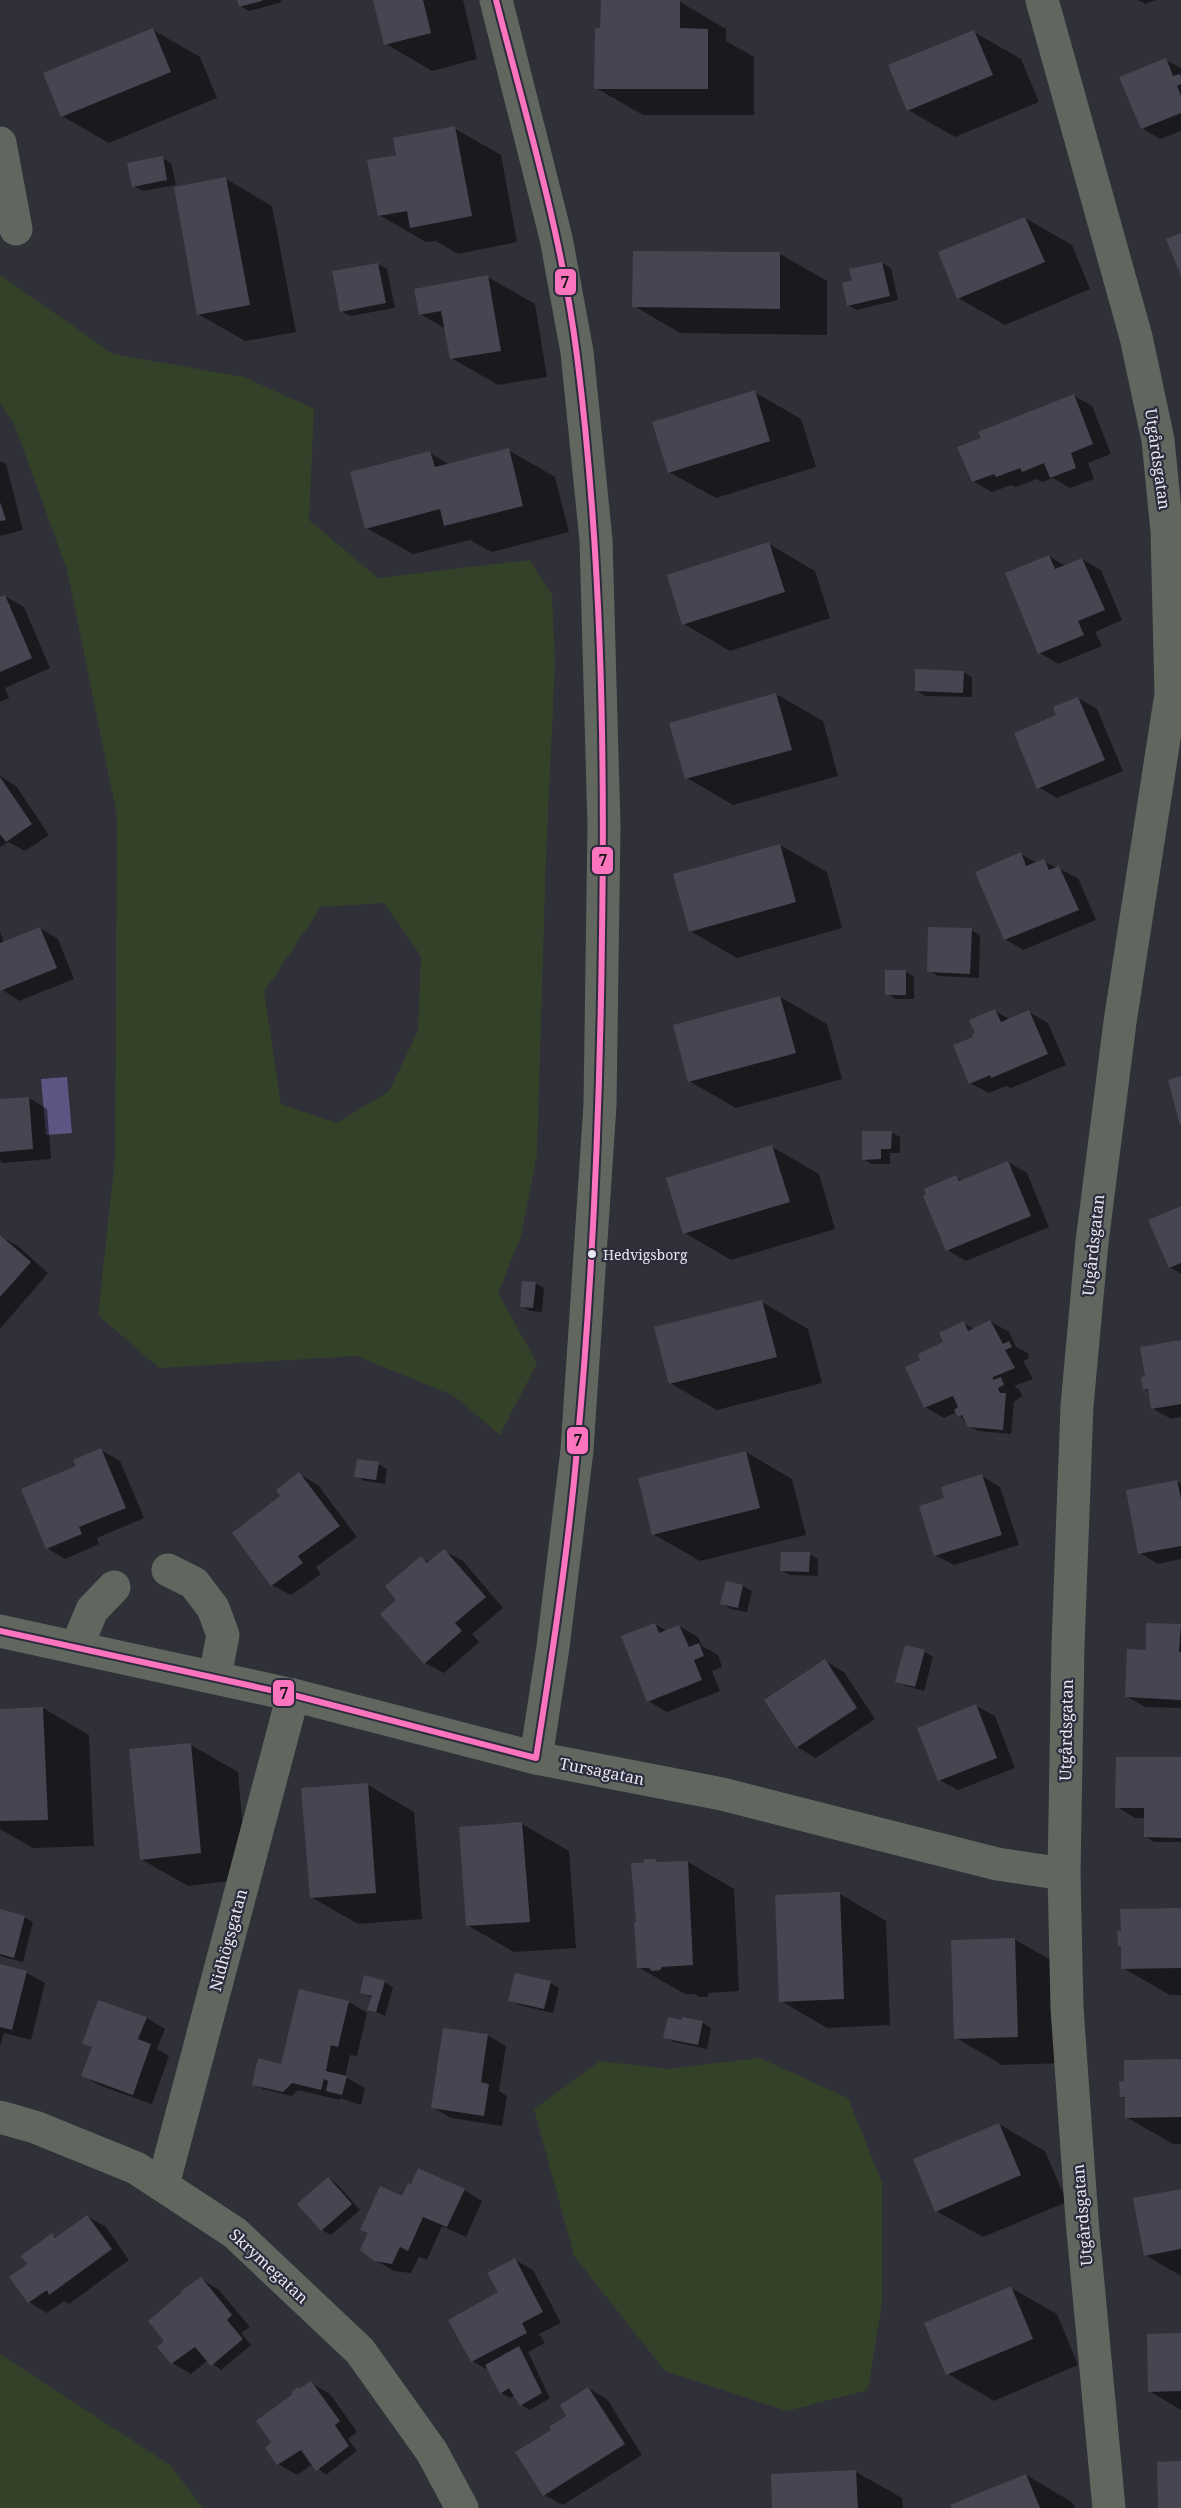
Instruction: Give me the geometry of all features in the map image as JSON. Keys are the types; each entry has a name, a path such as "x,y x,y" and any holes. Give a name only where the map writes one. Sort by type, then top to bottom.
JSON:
{"street":[{"path":"496,0 556,238 577,352 596,540 604,826 600,1105 577,1450 553,1647 536,1758"},
{"name":"Utgårdsgatan","path":"1042,0 1136,337 1158,440 1167,531 1171,694 1120,1022 1092,1242 1078,1394 1068,1645 1064,1874 1067,2008 1081,2209 1109,2508"},
{"path":"0,143 16,229"},
{"path":"168,1570 194,1583 213,1608 223,1635 215,1676"},
{"path":"76,1646 92,1610 114,1587"},
{"name":"Tursagatan","path":"0,1631 215,1676 536,1758 722,1794 997,1864 1064,1874"},
{"name":"Nidhögsgatan","path":"163,2185 293,1695"},
{"name":"Skrymegatan","path":"0,2117 35,2127 136,2168 235,2233 360,2351 432,2452 462,2508"}],"green space":[{"path":"0,275 113,354 244,377 314,409 309,520 378,578 530,560 552,595 555,663 546,856 537,1154 521,1236 498,1293 537,1363 500,1435 454,1396 357,1356 159,1368 98,1315 115,1159 117,815 67,570 15,426 0,403","holes":["384,903 421,956 418,1031 389,1091 337,1123 281,1104 264,992 321,907"]},
{"path":"760,2058 848,2098 882,2183 882,2303 868,2390 787,2411 665,2371 574,2256 534,2109 600,2061 667,2069"},
{"path":"0,2354 170,2465 203,2508 0,2508"}],"shaded area":[{"path":"67,1077 72,1133 46,1135 41,1079"}],"building":[{"path":"237,0 262,0 262,1 239,7"},
{"path":"373,0 423,0 431,33 384,45"},
{"path":"601,0 680,0 680,28 708,29 708,89 594,89 595,28 600,28"},
{"path":"153,28 171,72 61,117 43,73"},
{"path":"974,30 993,75 907,111 888,65"},
{"path":"1166,58 1173,76 1180,74 1181,77 1181,84 1177,86 1181,96 1181,113 1141,129 1119,77"},
{"path":"455,126 472,216 410,228 407,211 378,216 367,160 396,155 393,138"},
{"path":"163,156 167,180 132,187 127,163"},
{"path":"226,177 250,305 197,315 174,187"},
{"path":"1025,217 1045,262 957,299 938,252"},
{"path":"1181,233 1181,276 1166,239"},
{"path":"633,251 780,252 780,309 632,307"},
{"path":"882,262 890,296 847,306 842,283 852,280 849,269"},
{"path":"378,263 386,303 340,312 332,271"},
{"path":"488,275 501,351 450,359 441,311 419,315 414,289"},
{"path":"755,390 770,441 668,473 652,422"},
{"path":"1074,394 1093,444 1071,453 1076,468 1050,478 1044,463 1022,472 1020,468 996,477 994,474 972,482 957,447 981,438 978,432"},
{"path":"509,448 523,506 444,526 440,509 365,529 350,472 430,451 435,467"},
{"path":"0,502 6,520 0,521"},
{"path":"769,542 785,592 682,625 667,575"},
{"path":"1049,555 1055,569 1082,558 1105,610 1078,621 1084,635 1038,654 1005,573"},
{"path":"5,595 32,658 0,672 0,597"},
{"path":"915,669 964,671 963,693 915,691"},
{"path":"776,693 792,750 685,779 669,723"},
{"path":"1078,697 1105,760 1037,789 1014,733 1056,715 1053,707"},
{"path":"0,777 32,824 6,842 0,834"},
{"path":"780,844 796,902 689,932 673,874"},
{"path":"1021,852 1026,866 1044,859 1049,870 1059,866 1079,910 1004,940 975,872"},
{"path":"40,927 57,968 0,991 0,943"},
{"path":"928,927 972,928 970,974 927,972"},
{"path":"885,970 906,970 906,995 885,995"},
{"path":"780,996 796,1053 688,1082 673,1025"},
{"path":"995,1009 1001,1022 1029,1010 1048,1054 991,1078 990,1075 969,1084 953,1045 973,1037 972,1034 975,1033 969,1020"},
{"path":"1181,1076 1181,1125 1180,1125 1168,1080"},
{"path":"29,1097 33,1149 0,1152 0,1099"},
{"path":"862,1131 892,1131 891,1149 881,1149 881,1159 862,1160"},
{"path":"772,1145 790,1202 683,1234 666,1178"},
{"path":"1008,1161 1031,1216 946,1251 923,1196 926,1195 924,1189 956,1175 959,1181"},
{"path":"1181,1206 1181,1263 1169,1268 1148,1220"},
{"path":"0,1235 31,1262 0,1297"},
{"path":"522,1281 536,1282 533,1308 520,1307"},
{"path":"762,1300 777,1357 669,1384 654,1327"},
{"path":"990,1320 1003,1344 1009,1341 1012,1347 1005,1350 1015,1368 993,1377 993,1380 1001,1377 1004,1385 998,1388 1000,1393 1006,1393 1003,1430 968,1427 962,1415 958,1417 954,1410 958,1407 953,1396 924,1408 905,1367 920,1360 918,1354 943,1342 939,1333 964,1321 968,1331"},
{"path":"1181,1340 1181,1404 1151,1409 1148,1389 1143,1390 1141,1377 1145,1376 1140,1347"},
{"path":"101,1448 126,1508 79,1527 82,1534 46,1549 21,1489 76,1466 73,1460"},
{"path":"746,1451 760,1508 652,1535 638,1478"},
{"path":"357,1459 379,1462 376,1480 354,1477"},
{"path":"299,1472 340,1526 298,1556 303,1563 271,1586 232,1533 280,1496 276,1490"},
{"path":"982,1474 1002,1535 934,1556 919,1506 944,1498 941,1487"},
{"path":"1177,1480 1181,1499 1181,1546 1138,1554 1126,1490"},
{"path":"444,1549 486,1597 455,1623 462,1631 424,1664 380,1614 396,1600 385,1586 421,1556 427,1563"},
{"path":"781,1552 810,1552 809,1572 780,1571"},
{"path":"726,1581 743,1585 738,1608 720,1604"},
{"path":"655,1623 659,1633 679,1625 689,1647 699,1643 704,1656 694,1660 702,1680 647,1702 621,1636"},
{"path":"1146,1623 1181,1624 1179,1652 1181,1652 1181,1700 1125,1697 1127,1649 1146,1650"},
{"path":"905,1645 925,1650 915,1687 895,1682"},
{"path":"825,1659 857,1708 796,1748 764,1700"},
{"path":"976,1704 997,1758 938,1781 917,1728"},
{"path":"43,1707 48,1820 0,1821 0,1709"},
{"path":"191,1743 201,1853 140,1860 129,1749"},
{"path":"1116,1757 1181,1757 1181,1838 1144,1837 1144,1808 1115,1808"},
{"path":"368,1783 376,1893 310,1898 301,1788"},
{"path":"522,1822 530,1922 466,1926 459,1827"},
{"path":"645,1859 655,1859 657,1862 688,1861 693,1965 662,1967 660,1970 652,1971 649,1968 637,1968 631,1863 643,1863"},
{"path":"840,1892 844,1999 779,2002 775,1895"},
{"path":"1181,1908 1181,1968 1121,1969 1121,1946 1118,1946 1117,1931 1121,1931 1120,1909"},
{"path":"0,1909 25,1916 14,1958 0,1954"},
{"path":"1015,1938 1018,2037 954,2039 951,1940"},
{"path":"0,1964 27,1971 12,2030 0,2027"},
{"path":"515,1973 551,1981 544,2009 508,2001"},
{"path":"364,1975 385,1981 376,2012 367,2010 372,1996 360,1993"},
{"path":"299,1989 349,2001 338,2047 331,2045 326,2071 347,2076 342,2095 326,2091 328,2081 324,2079 321,2090 292,2083 283,2092 252,2085 258,2058 281,2064"},
{"path":"98,2000 147,2017 138,2039 151,2044 133,2095 81,2076 92,2047 82,2044"},
{"path":"668,2017 703,2021 698,2045 663,2038"},
{"path":"443,2028 488,2034 481,2082 489,2084 484,2116 431,2108"},
{"path":"1181,2059 1181,2117 1125,2118 1125,2097 1120,2097 1119,2082 1124,2081 1124,2060"},
{"path":"999,2123 1021,2175 935,2212 913,2159"},
{"path":"418,2168 465,2189 447,2227 423,2217 408,2251 400,2247 392,2264 374,2261 360,2250 368,2233 360,2230 380,2186 402,2196 408,2183 411,2184"},
{"path":"328,2177 352,2204 321,2231 297,2204"},
{"path":"1181,2189 1181,2249 1144,2256 1133,2198"},
{"path":"87,2215 112,2249 49,2295 47,2290 28,2303 9,2277 27,2264 21,2256 52,2233 55,2238"},
{"path":"515,2258 543,2312 522,2323 527,2333 471,2362 448,2320 498,2292 487,2273"},
{"path":"201,2277 232,2315 227,2320 243,2339 211,2366 195,2347 171,2364 157,2347 164,2341 148,2321 181,2291"},
{"path":"1011,2286 1033,2339 946,2375 924,2323"},
{"path":"1181,2333 1181,2391 1148,2392 1147,2334"},
{"path":"519,2346 542,2393 520,2406 509,2388 500,2394 485,2365"},
{"path":"311,2381 340,2421 335,2425 349,2446 316,2471 301,2450 277,2465 265,2448 271,2442 256,2421 293,2394 291,2392"},
{"path":"588,2387 625,2444 543,2496 515,2452 551,2430 549,2427 566,2416 560,2405"},
{"path":"1181,2461 1181,2508 1158,2508 1157,2462"},
{"path":"856,2470 858,2508 772,2508 771,2474"},
{"path":"1026,2474 1040,2508 952,2508 950,2505"}],"transit line":[{"name":"7","path":"0,1631 293,1695 536,1758 569,1526 587,1320 600,1062 603,861 602,716 596,572 577,356 553,221 496,0"}],"place":[{"name":"Hedvigsborg","path":"592,1254"}]}
